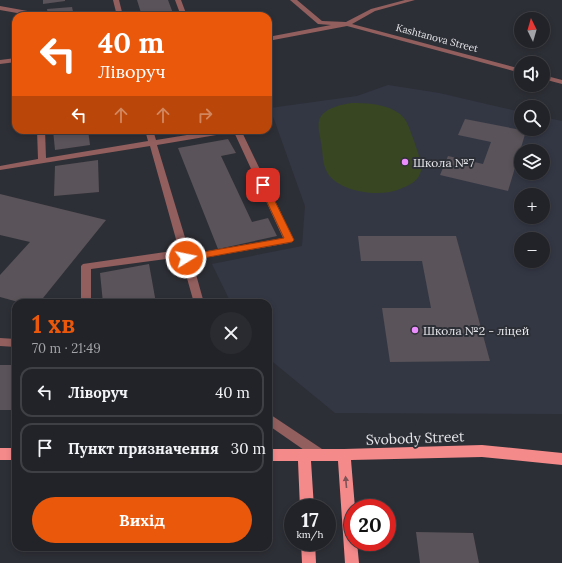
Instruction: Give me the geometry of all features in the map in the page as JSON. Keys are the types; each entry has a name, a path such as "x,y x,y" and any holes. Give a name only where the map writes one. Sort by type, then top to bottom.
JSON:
{"main road":[{"name":"Svobody Street","path":"272,455 344,455 482,451 562,459"},
{"path":"0,454 12,454"},
{"path":"304,455 306,499"},
{"path":"344,455 352,563"},
{"path":"308,551 309,563"}],"street":[{"path":"116,0 119,12"},
{"path":"178,0 182,12"},
{"path":"292,0 320,23 347,24"},
{"path":"272,38 347,24 373,10 412,0"},
{"path":"0,8 11,2"},
{"path":"0,8 25,12"},
{"name":"Kashtanova Street","path":"347,24 514,69"},
{"path":"0,62 12,60"},
{"path":"550,79 562,82"},
{"path":"41,134 42,160"},
{"path":"150,134 198,299"},
{"path":"0,168 205,134"},
{"path":"86,299 86,266 185,256 289,240 239,134"},
{"path":"0,342 12,343"},
{"path":"272,421 321,455"}],"shaded area":[{"name":"Школа №2 - ліцей","path":"388,85 439,93 514,110 514,136 550,136 550,118 562,121 562,414 335,413 272,361 272,299 229,299 212,264 302,246 305,206 272,114 272,108 357,96"}],"green space":[{"path":"351,103 383,106 395,111 405,119 422,167 419,176 413,182 403,188 391,192 370,193 348,188 331,178 324,164 319,122 321,116 327,110"}],"building":[{"path":"43,0 65,0 65,1 43,4"},
{"path":"137,0 168,0 172,12 141,12"},
{"path":"72,7 73,12 47,12 47,9"},
{"path":"465,119 514,129 514,136 524,136 522,144 514,144 514,171 508,191 440,175 448,156 483,164 491,142 458,135"},
{"path":"53,134 89,134 90,145 55,150"},
{"path":"228,139 236,153 221,156 252,222 268,218 277,236 218,249 178,148"},
{"path":"98,160 99,192 54,196 55,166"},
{"path":"0,194 106,220 42,299 12,299 12,300 0,297 0,275 30,242 0,235"},
{"path":"358,236 456,236 490,361 390,362 382,308 431,308 422,261 361,261"},
{"path":"149,264 155,299 103,299 100,273"},
{"path":"0,365 12,365 12,410 0,410"},
{"path":"416,532 473,533 479,563 420,563"}],"place":[{"name":"Школа №7","path":"405,162"},
{"name":"Школа №2 - ліцей","path":"415,330"}],"route":[{"path":"186,258 289,240 263,185"}]}
